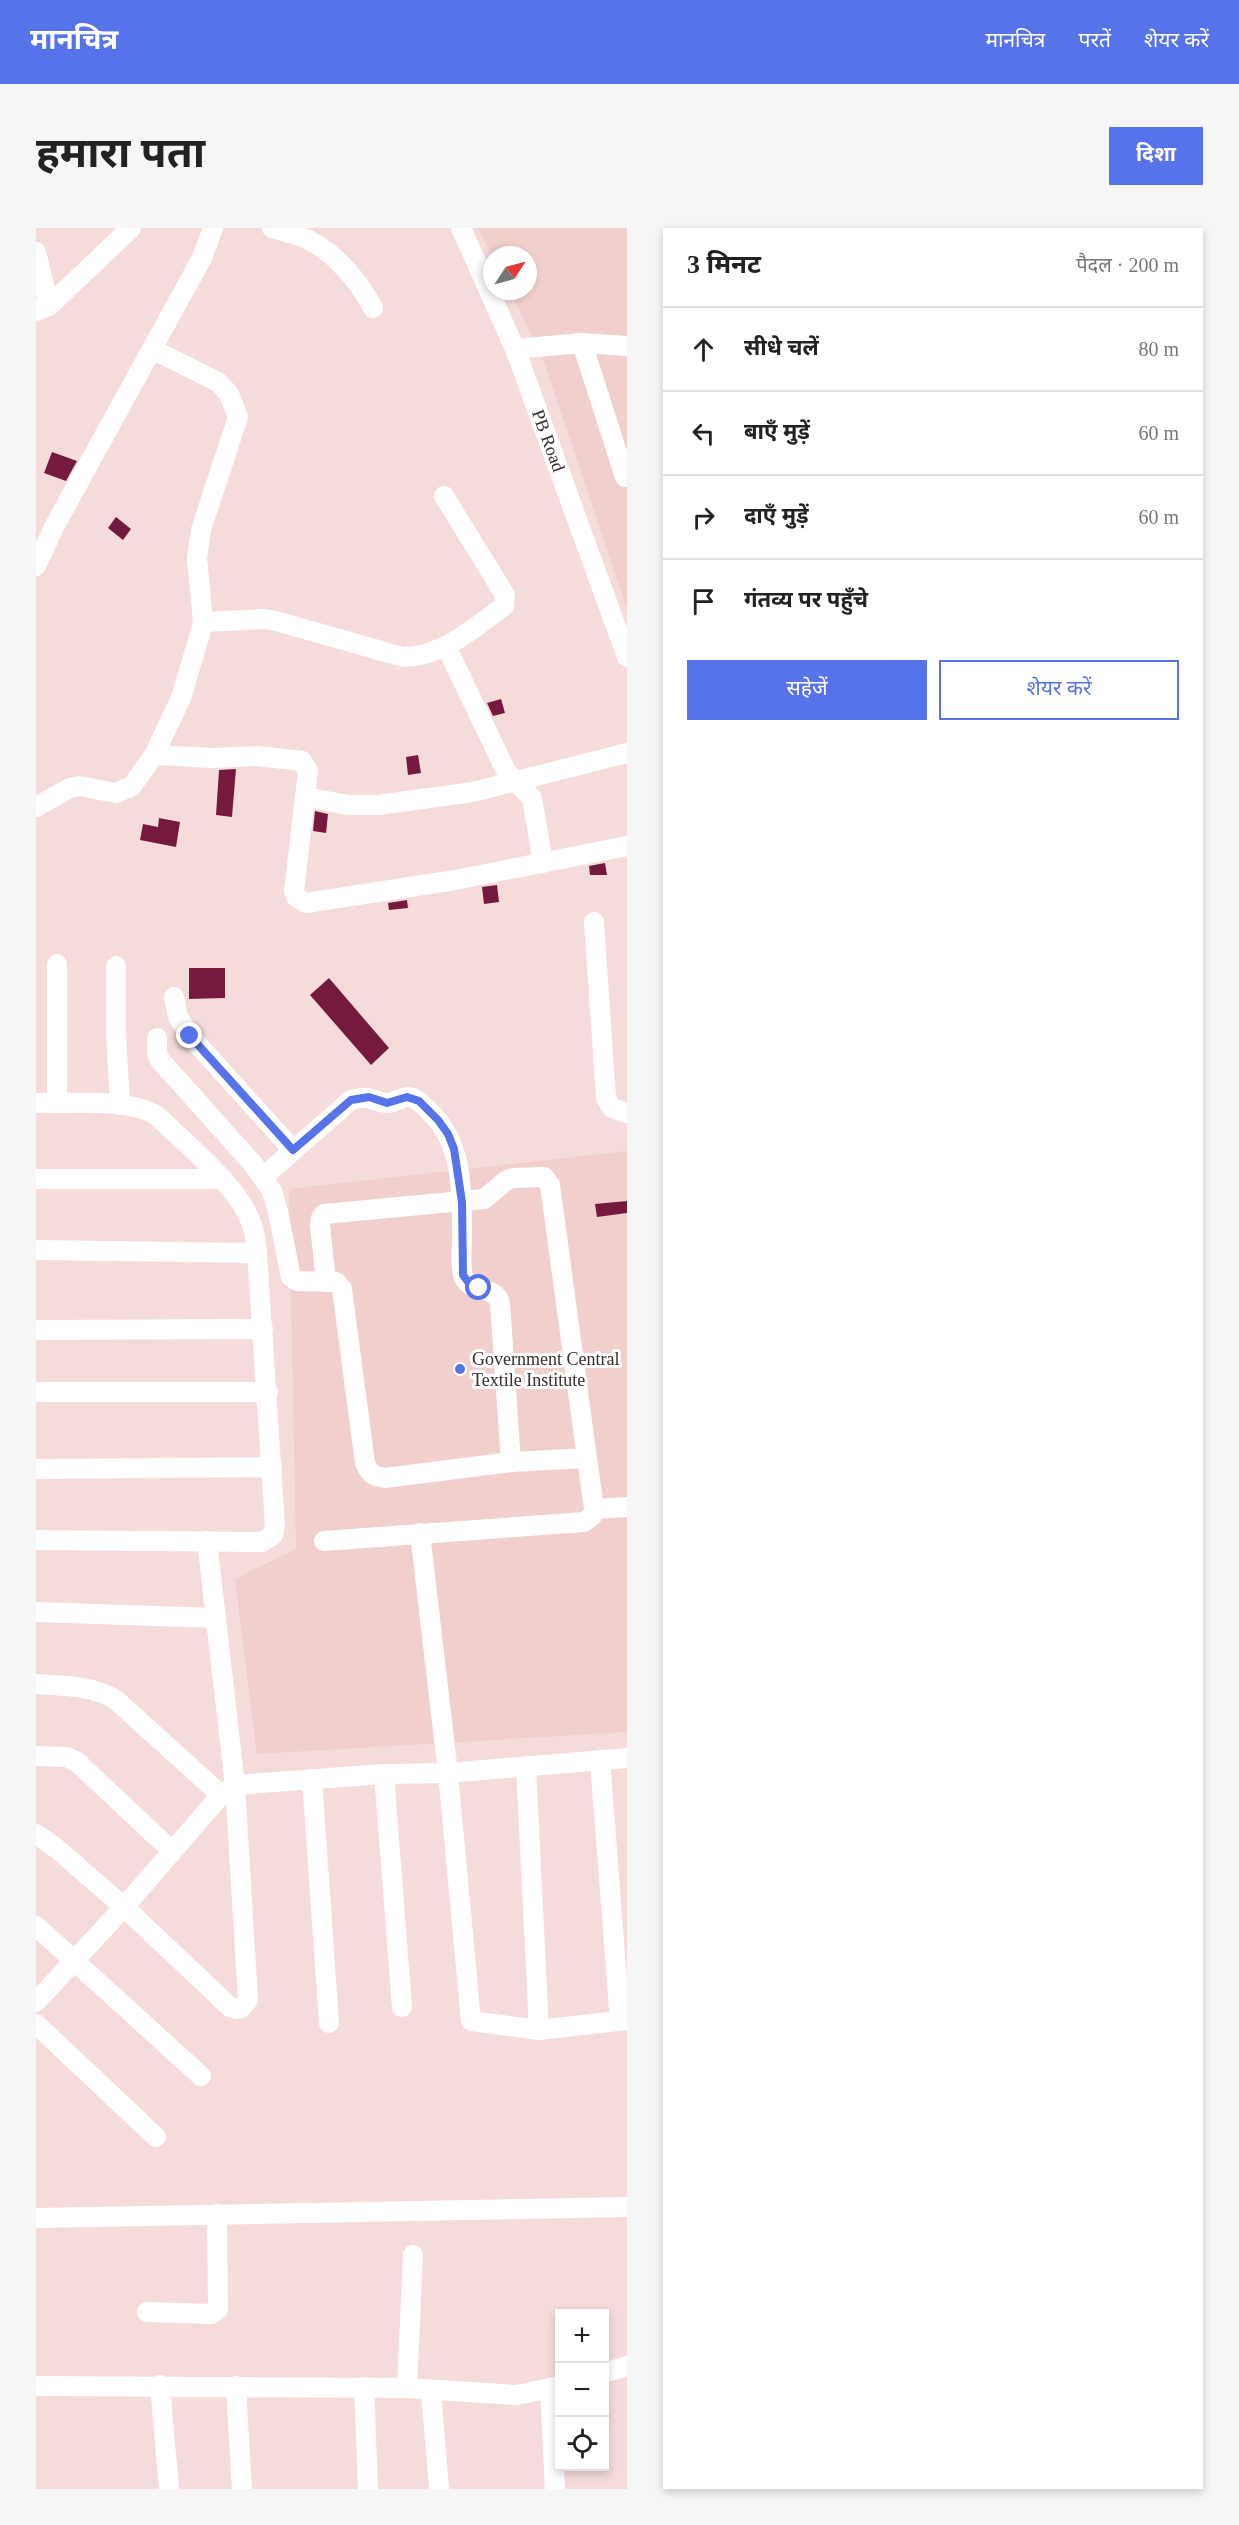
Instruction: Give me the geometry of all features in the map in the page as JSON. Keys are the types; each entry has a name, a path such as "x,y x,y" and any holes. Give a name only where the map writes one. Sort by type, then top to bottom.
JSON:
{"street":[{"path":"42,309 131,228"},
{"path":"36,566 54,527 202,258 213,228"},
{"path":"272,228 312,242 329,255 353,280 373,308"},
{"name":"PB Road","path":"461,228 515,349 627,657"},
{"path":"36,252 42,309"},
{"path":"515,349 582,344 627,346"},
{"path":"582,344 625,477"},
{"path":"36,807 70,788 79,786 116,793 124,791 144,771 181,698 203,622 197,558 201,530 238,417 230,394 218,382 152,349"},
{"path":"203,622 276,621 403,657 425,655 446,646 504,606 506,601 505,595 444,496"},
{"path":"446,646 502,763 513,781 528,791 532,798 543,863"},
{"path":"305,797 348,805 378,805 473,792 627,753"},
{"path":"154,755 214,758 268,756 302,761 308,771 294,891 296,897 306,903 455,880 627,846"},
{"path":"594,922 606,1098 612,1108 627,1113"},
{"path":"57,964 57,1103"},
{"path":"116,966 116,1033 120,1105"},
{"path":"174,997 178,1017 190,1036 293,1150"},
{"path":"156,1038 160,1060 263,1177 276,1200 291,1277 297,1281 340,1285 344,1296 365,1463 369,1472 385,1478 512,1462 586,1458"},
{"path":"263,1177 351,1100 369,1097 387,1103 407,1097 414,1098 428,1109 448,1134 457,1163 462,1202 462,1269 465,1279 471,1286 493,1292 498,1296 500,1304 512,1462"},
{"path":"36,1103 120,1105 145,1108 156,1115 223,1179 246,1211 252,1224 257,1252 275,1525 273,1535 262,1542 36,1540"},
{"path":"324,1541 584,1522 592,1516 594,1509 550,1185 544,1177 513,1178 500,1184 484,1199 324,1214 320,1225 326,1282"},
{"path":"36,1179 223,1179"},
{"path":"36,1250 257,1252"},
{"path":"36,1330 263,1329"},
{"path":"36,1392 268,1392"},
{"path":"36,1469 272,1467"},
{"path":"594,1509 627,1507"},
{"path":"420,1533 448,1773 471,2021 539,2030 623,2020 600,1760"},
{"path":"36,1834 56,1848 124,1906 230,2007 236,2009 246,2004 248,2000 228,1790 216,1618 207,1540"},
{"path":"36,1612 216,1618"},
{"path":"36,1684 90,1688 104,1692 228,1790"},
{"path":"36,1756 67,1757 77,1762 172,1851"},
{"path":"36,2002 228,1790 312,1779 384,1774 448,1773 627,1758"},
{"path":"526,1766 539,2030"},
{"path":"384,1774 402,2007"},
{"path":"312,1779 329,2023"},
{"path":"36,1926 201,2076"},
{"path":"36,2024 156,2137"},
{"path":"36,2218 627,2207"},
{"path":"147,2312 211,2314 218,2309 217,2214"},
{"path":"407,2388 413,2255"},
{"path":"609,2371 627,2366"},
{"path":"160,2385 169,2489"},
{"path":"36,2386 364,2387 516,2395 555,2387"},
{"path":"236,2386 242,2489"},
{"path":"364,2387 368,2489"},
{"path":"431,2390 439,2489"},
{"path":"555,2417 555,2489"}],"shaded area":[{"path":"478,228 627,228 627,609 543,359 514,300 537,300 537,246 487,246"},
{"name":"Government Central Textile Institute","path":"627,1151 627,1732 257,1754 235,1579 296,1549 289,1189"}],"building":[{"path":"52,452 77,461 66,481 44,473"},
{"path":"116,517 131,529 123,540 108,528"},
{"path":"501,699 505,713 493,716 487,703"},
{"path":"418,755 421,773 408,775 406,757"},
{"path":"236,769 232,817 216,815 219,770"},
{"path":"315,811 328,814 326,833 313,831"},
{"path":"159,818 180,822 176,847 140,840 143,824 158,827"},
{"path":"605,863 607,875 590,875 589,866"},
{"path":"497,885 499,902 484,904 482,887"},
{"path":"407,900 408,908 389,910 388,903"},
{"path":"189,968 225,968 225,998 189,999"},
{"path":"329,978 389,1048 371,1065 310,995"},
{"path":"627,1201 627,1213 597,1217 595,1204"}],"place":[{"name":"Government Central Textile Institute","path":"460,1369"}],"route":[{"path":"190,1036 293,1150 351,1100 369,1097 387,1103 407,1097 419,1101 438,1120 448,1134 454,1149 462,1202 463,1275 467,1283 479,1288"}]}
